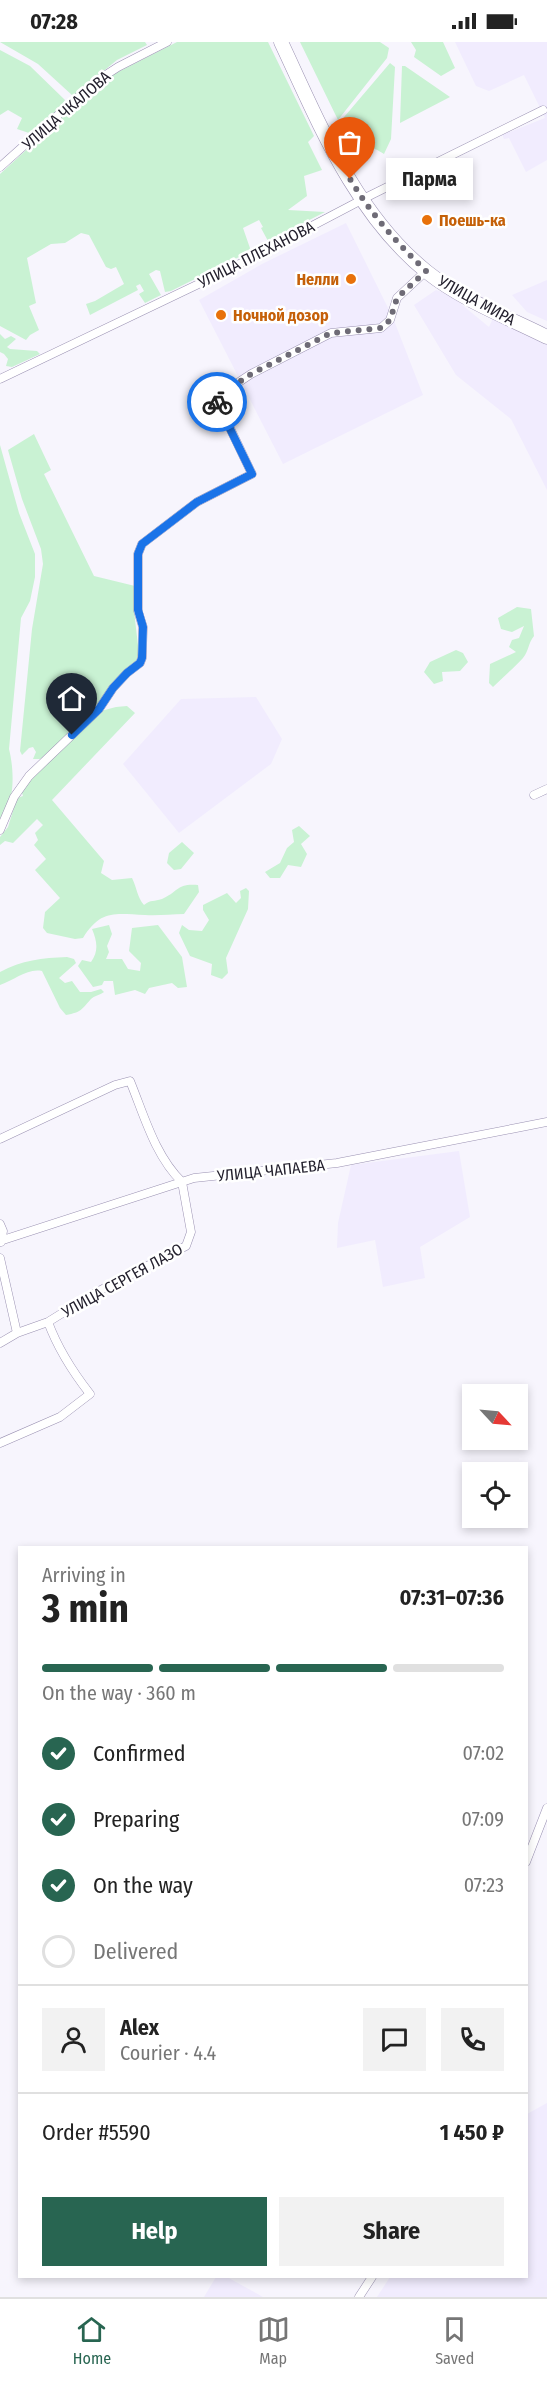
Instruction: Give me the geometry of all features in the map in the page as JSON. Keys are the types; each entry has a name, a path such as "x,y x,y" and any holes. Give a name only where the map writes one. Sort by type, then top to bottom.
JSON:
{"highway":[{"name":"УЛИЦА МИРА","path":"281,42 323,133 362,200 396,242 426,271 472,300 547,337"}],"street":[{"name":"УЛИЦА ЧКАЛОВА","path":"0,168 94,82 118,66 167,42"},
{"name":"УЛИЦА ПЛЕХАНОВА","path":"0,379 230,269 543,110"},
{"path":"0,830 14,797 29,776 99,709 113,688 140,663 143,627 138,610 138,554 142,544 197,502 252,474 217,401 230,388 251,374 331,333 381,328 390,320 397,298 426,271"},
{"path":"534,795 547,789"},
{"path":"0,1139 115,1085 130,1081 156,1144 175,1175 182,1182"},
{"name":"УЛИЦА ЧАПАЕВА","path":"0,1242 194,1178 337,1163 547,1122"},
{"name":"УЛИЦА СЕРГЕЯ ЛАЗО","path":"0,1343 17,1333 48,1322 93,1294 186,1246 191,1232 182,1182"},
{"path":"0,1224 3,1231 0,1242"},
{"path":"0,1258 17,1333"},
{"path":"0,1443 60,1417 90,1394 72,1371 57,1345 48,1322"},
{"path":"528,1857 547,1808"},
{"path":"359,2297 371,2278"}],"shaded area":[{"path":"455,42 547,42 547,160 526,172 509,138 504,139 502,134 545,118 524,75 489,91 476,86"},
{"path":"346,223 393,318 423,395 283,464 199,300 262,264"},
{"path":"547,280 547,321 527,312 512,295"},
{"path":"436,290 450,295 489,327 494,316 547,343 547,490 511,419 456,375 414,305"},
{"path":"256,697 282,739 271,764 179,833 123,764 181,699"},
{"path":"459,1151 470,1217 420,1247 425,1278 383,1287 375,1240 337,1248 338,1223 351,1165"},
{"path":"547,2103 547,2297 377,2297 389,2278 528,2278 528,2113"},
{"path":"215,2278 229,2278 263,2297 204,2297"}],"green space":[{"path":"0,42 145,42 147,45 117,60 73,96 38,64"},
{"path":"177,42 268,42 314,136 308,142 322,170 304,176 307,196 288,210 325,212 268,241 259,220 243,228 251,251 171,291 165,292 160,271 156,270 149,274 161,295 145,303 139,294 144,291 140,284 136,286 138,290 90,315 86,304 124,284 116,267 111,269 106,267 89,235 81,233 65,243 51,244 27,258 36,303 29,306 39,330 26,340 0,326 0,174 95,87 116,73"},
{"path":"300,42 380,42 389,48 387,58 338,120"},
{"path":"411,42 443,42 455,68 441,76 414,57 416,50"},
{"path":"0,50 30,66 65,100 62,106 29,133 17,129 22,118 8,110 0,115"},
{"path":"390,63 395,67 391,139 384,154 369,148 354,153 339,123"},
{"path":"402,66 405,66 450,97 400,123"},
{"path":"0,334 5,339 11,336 16,339 7,347 10,349 37,351 40,354 12,367 6,366 8,359 0,352"},
{"path":"34,434 51,470 44,474 94,576 135,586 134,611 139,654 135,663 96,709 50,754 40,759 33,759 36,752 33,747 22,755 20,751 32,629 43,564 41,549 22,499 8,450"},
{"path":"0,445 19,513 35,554 35,577 30,601 21,618 9,749 12,766 11,795 9,804 0,818"},
{"path":"517,607 531,609 534,636 523,658 493,687 489,683 490,664 516,652 509,647 512,640 519,638 524,626 512,632 501,629 498,618"},
{"path":"456,650 463,653 468,662 460,671 442,672 443,681 434,684 424,672 430,662"},
{"path":"127,706 135,713 52,800 104,861 101,873 112,880 132,878 144,905 162,899 186,885 198,885 199,892 184,914 110,915 96,922 83,938 75,939 47,933 43,928 45,912 60,898 35,870 46,859 34,845 38,840 35,833 43,825 37,819 13,843 5,841 0,845 0,837 8,827 17,798 23,796 21,790 101,711"},
{"path":"299,826 310,836 301,844 307,854 301,867 288,865 280,878 270,878 265,872 280,863 287,848 294,842 292,830"},
{"path":"182,842 194,853 181,869 174,870 167,863 169,853"},
{"path":"246,888 249,891 248,909 226,958 228,973 222,979 211,975 212,964 190,956 179,933 182,925 189,930 202,931 209,920 203,910 203,905 227,893 236,903 241,898 240,891"},
{"path":"109,925 112,934 107,946 109,952 106,959 122,959 128,969 140,971 141,963 129,951 132,928 158,925 182,957 187,987 178,988 172,983 149,988 145,994 135,990 115,995 113,981 104,981 102,985 93,987 78,966 82,960 91,962 95,954 96,942 92,929"},
{"path":"67,957 74,959 76,963 59,978 65,983 72,981 80,992 101,989 104,992 92,998 78,1012 66,1015 60,1008 42,971 31,971 0,985 0,972 8,968 32,960"}],"way so far":[{"path":"217,402 230,388 251,374 331,333 381,328 390,320 397,298 426,271 396,242 375,217 350,179"}],"place":[{"name":"Парма","path":"350,179"},
{"name":"Поешь-ка","path":"427,220"},
{"name":"Нелли","path":"351,279"},
{"name":"Ночной дозор","path":"221,315"}],"route":[{"path":"72,735 99,709 113,688 140,663 142,658 143,627 138,610 138,554 142,544 197,502 252,474 217,402"}]}
